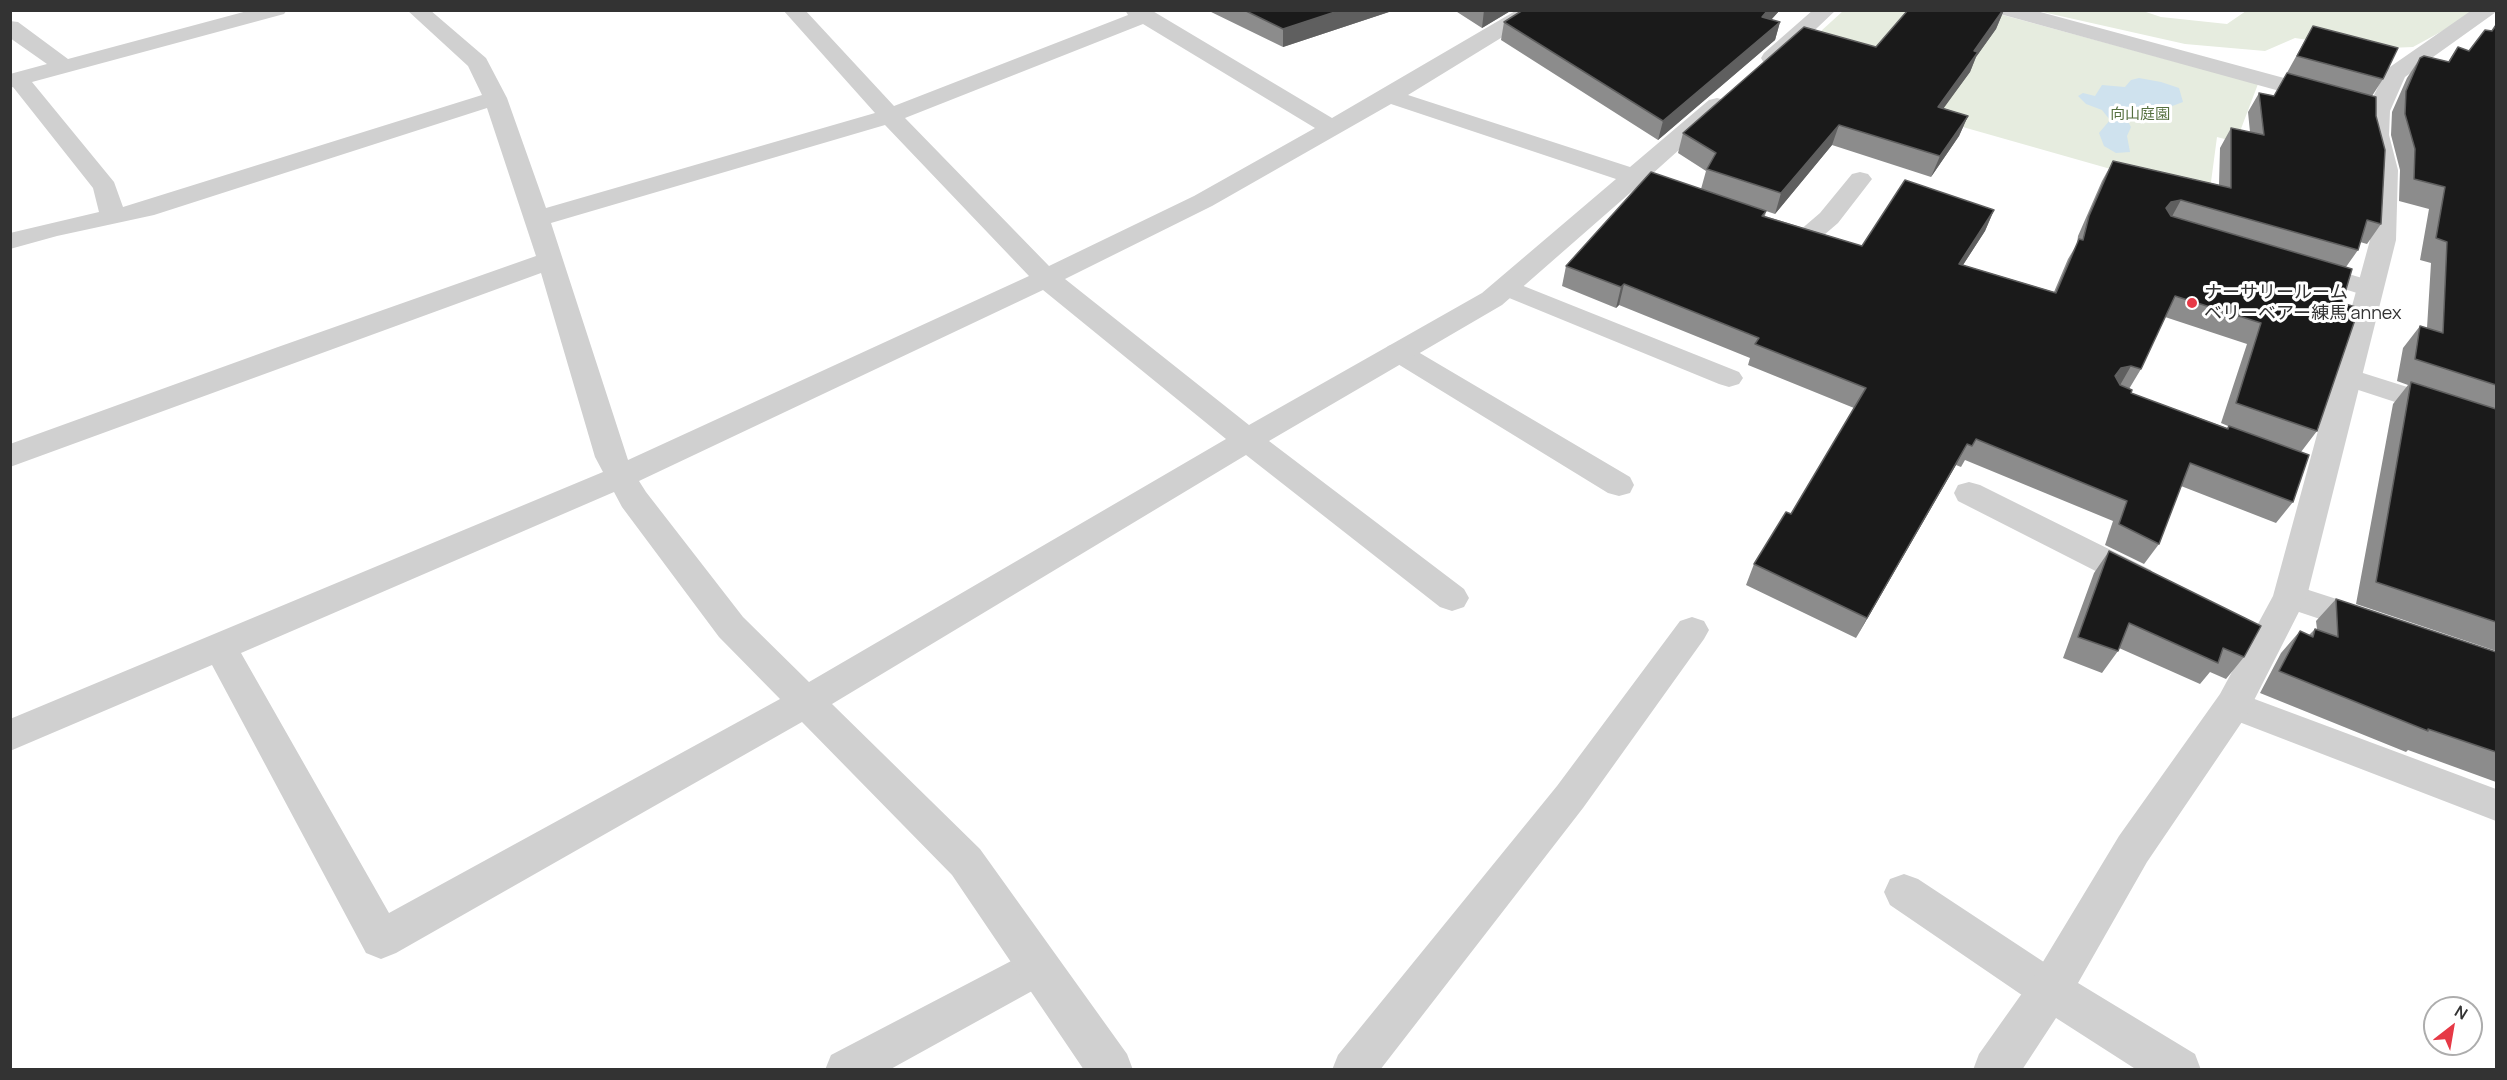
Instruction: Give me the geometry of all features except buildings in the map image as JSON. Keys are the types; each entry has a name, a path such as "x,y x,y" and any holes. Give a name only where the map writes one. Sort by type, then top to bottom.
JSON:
{"street":[{"path":"113,216 105,187 14,80 277,10"},
{"path":"417,10 478,63 495,98 551,260 611,457 633,499 731,627 966,862 1111,1070"},
{"path":"793,10 890,116 1046,278 1247,440 1452,598"},
{"path":"10,736 622,476 1046,278 1203,201 1389,96 1533,10"},
{"path":"220,648 381,939 806,702 1247,440 1492,299 1826,10"},
{"path":"1995,1070 2050,990 2133,849 2233,705 2255,637 2290,596 2311,469 2347,377 2383,240 2386,170 2377,135 2360,106 2007,10"},
{"path":"2360,106 2422,53 2487,10"},
{"path":"537,219 890,116 1139,13 1332,128"},
{"path":"10,27 63,66"},
{"path":"1389,96 1677,192"},
{"path":"10,241 53,229 145,210 495,98"},
{"path":"10,456 288,353 551,260"},
{"path":"2050,990 2179,1070"}],"lane":[{"path":"1797,232 1829,218 1860,178"},
{"path":"2281,262 2370,289"},
{"path":"1506,287 1729,378"},
{"path":"1398,352 1619,485"},
{"path":"2347,377 2496,425"},
{"path":"1969,493 2170,594"},
{"path":"2290,596 2399,633"},
{"path":"1353,1070 1570,797 1692,630"},
{"path":"2233,705 2496,805"},
{"path":"1904,892 2050,990"},
{"path":"846,1070 1038,966"}],"green space":[{"name":"向山庭園","path":"1843,11 1988,11 2258,84 2236,142 2217,137 2209,197 1896,108 1810,41"},
{"path":"2038,11 2143,11 2161,17 2227,24 2246,11 2479,11 2413,47 2366,49 2295,38 2265,51 2185,44"}],"water":[{"path":"2139,78 2179,88 2183,102 2167,108 2130,108 2124,114 2131,127 2127,136 2130,152 2116,153 2104,146 2099,133 2110,120 2102,110 2086,104 2078,96 2083,93 2095,96 2102,85 2125,87 2131,80"}],"place":[{"name":"ナーサリールーム ベリーベアー練馬 annex","path":"2192,303"}]}
